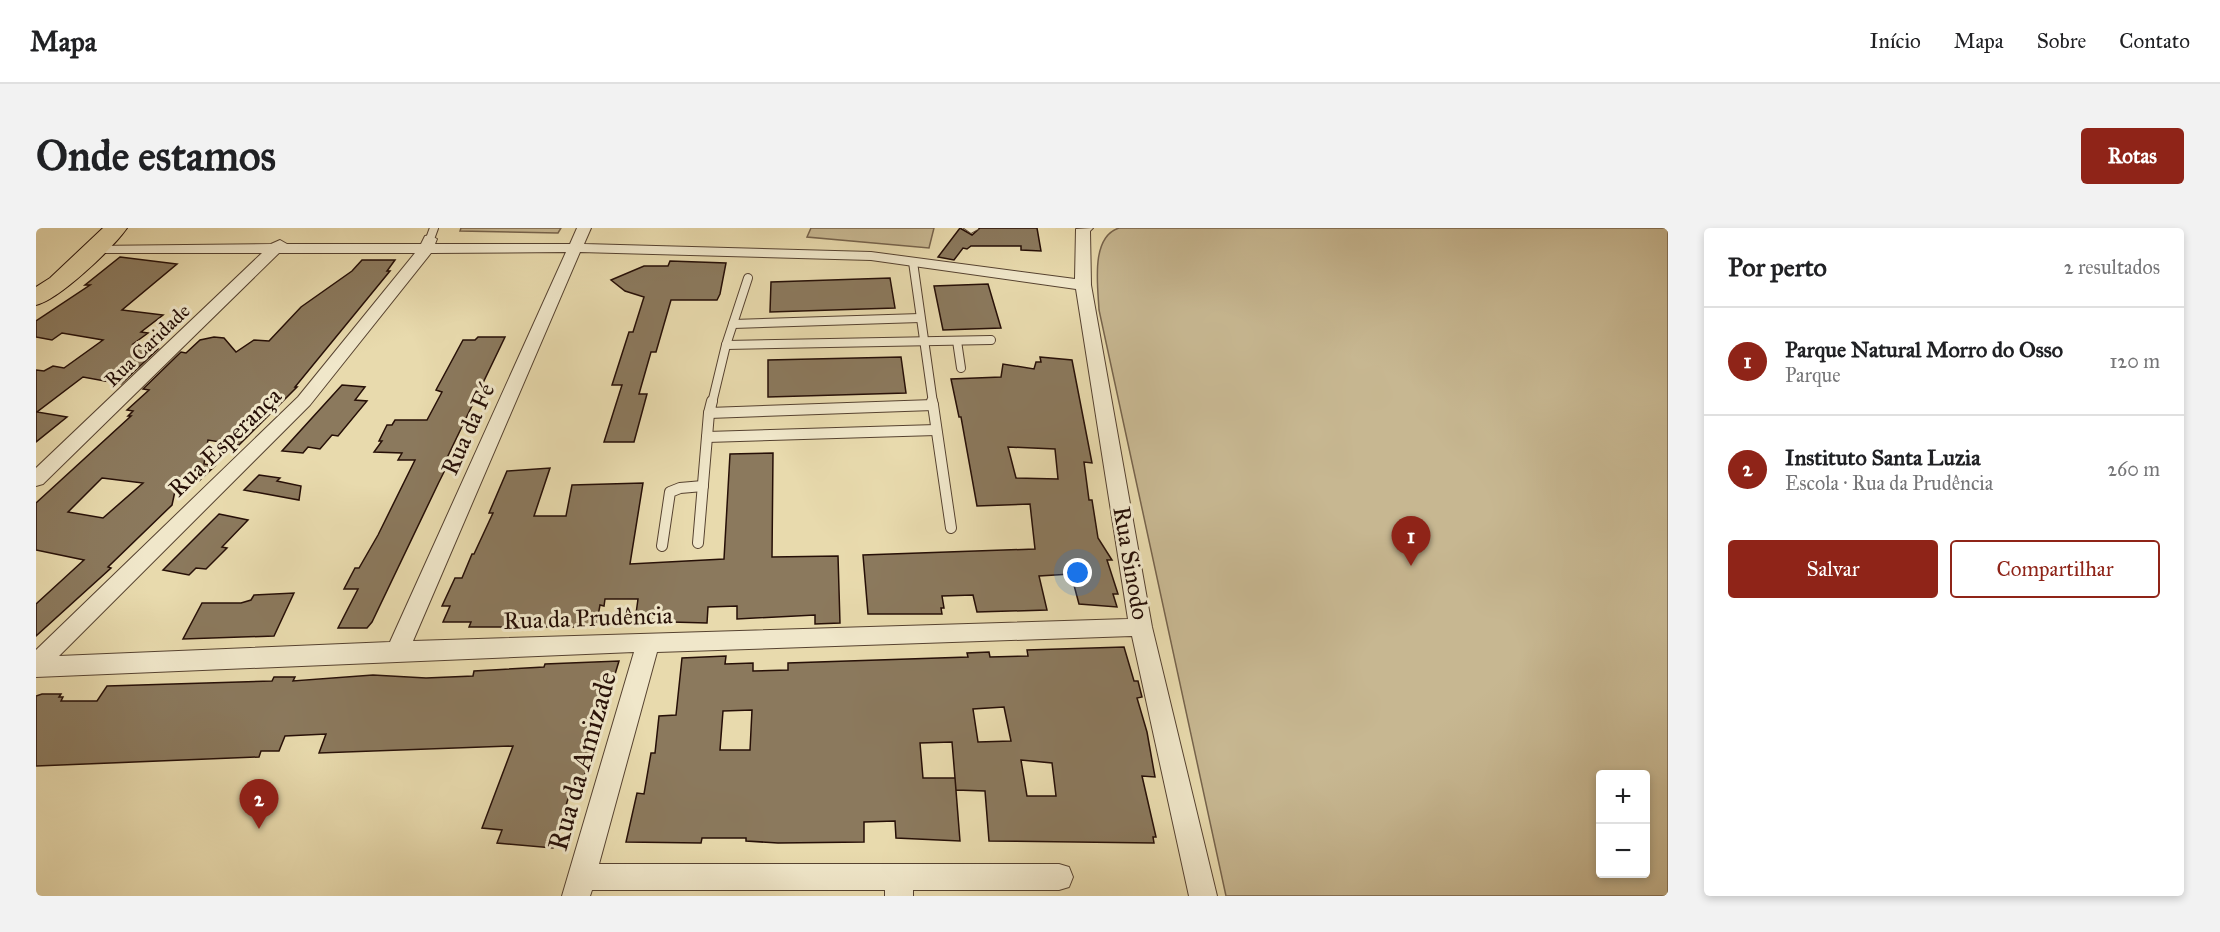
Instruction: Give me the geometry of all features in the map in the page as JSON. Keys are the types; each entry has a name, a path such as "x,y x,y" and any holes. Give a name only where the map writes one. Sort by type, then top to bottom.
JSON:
{"main road":[{"path":"36,278 102,236"},
{"path":"36,298 58,283 102,236"}],"street":[{"name":"Rua Sinodo","path":"1084,228 1083,285 1141,627 1203,896"},
{"path":"102,236 280,244 430,239 580,239 632,248 837,255 913,262 1083,285"},
{"name":"Rua Esperança","path":"36,666 304,401 430,239"},
{"name":"Rua da Fé","path":"398,651 580,239"},
{"name":"Rua Caridade","path":"36,478 280,244"},
{"name":"Rua da Prudência","path":"36,666 398,651 1141,627"},
{"name":"Rua da Amizade","path":"579,887 648,643"},
{"path":"579,887 898,886 1059,877"}],"lane":[{"path":"913,262 951,528"},
{"path":"698,543 709,413 726,345 748,278"},
{"path":"733,324 920,318"},
{"path":"726,345 991,340"},
{"path":"957,341 961,368"},
{"path":"709,413 933,405"},
{"path":"707,437 936,429"},
{"path":"662,546 670,492 680,488 703,486"}],"shaded area":[{"path":"461,228 561,228 558,233 460,231"},
{"path":"811,228 934,228 929,248 807,237"},
{"path":"1119,228 1668,228 1668,896 1226,896 1099,310 1097,276 1104,241 1110,233"}],"building":[{"path":"960,228 972,235 980,228 1037,228 1041,251 1021,250 1021,246 971,246 967,249 963,248 954,260 938,257"},
{"path":"120,257 177,264 122,310 163,315 141,332 148,333 133,344 158,349 121,384 83,377 37,412 67,417 36,442 36,370 44,371 53,366 64,368 103,340 62,333 52,340 36,337 36,321 90,285 85,285"},
{"path":"362,260 395,260 387,271 390,271 295,387 297,387 239,445 208,440 204,464 215,466 199,481 178,477 172,505 108,567 111,568 36,636 36,604 84,560 36,550 36,503 131,416 128,416 133,411 127,410 149,390 143,389 181,352 186,353 200,340 214,337 224,338 236,352 254,340 269,341 301,307 352,271","holes":["102,478 143,483 103,518 68,512"]},
{"path":"670,261 726,263 720,294 717,300 671,300 656,352 651,352 639,394 647,394 634,442 604,442 622,385 612,385 629,332 633,332 644,297 625,291 611,280 644,266 668,266"},
{"path":"890,278 895,308 770,312 771,282"},
{"path":"988,284 1001,328 943,330 934,286"},
{"path":"478,337 505,337 445,462 449,462 372,622 367,628 338,628 358,589 344,589 355,568 359,568 378,535 415,460 398,460 402,453 374,452 382,441 379,441 387,425 392,425 395,420 427,420 442,392 436,390 463,340 475,340"},
{"path":"901,357 906,393 768,397 768,360"},
{"path":"1040,357 1072,360 1092,463 1084,462 1089,500 1092,500 1098,538 1112,560 1107,560 1118,594 1113,594 1117,607 1079,604 1071,574 1039,576 1047,610 977,612 973,595 942,596 944,608 941,608 942,614 868,614 863,555 1035,549 1030,504 977,506 961,417 959,417 951,379 1001,377 1003,364 1034,369 1036,362 1041,362","holes":["1008,447 1055,449 1058,479 1016,478"]},
{"path":"342,385 365,387 355,400 367,401 338,436 332,435 320,449 308,447 303,453 282,451"},
{"path":"773,453 772,557 838,556 840,623 815,624 815,615 737,619 737,606 708,607 707,623 635,621 638,599 605,599 604,606 600,605 596,627 469,627 471,622 443,622 450,606 442,606 455,578 462,578 474,554 493,513 489,513 507,471 550,468 534,516 566,516 572,485 643,483 630,564 724,559 730,454"},
{"path":"259,475 280,478 277,481 301,486 299,500 244,490"},
{"path":"219,514 248,520 222,547 227,548 206,569 196,568 189,575 163,570"},
{"path":"294,593 274,636 183,639 202,603 241,603 251,600 254,595"},
{"path":"1124,647 1134,681 1138,681 1142,697 1137,698 1147,732 1155,777 1142,776 1156,837 1153,837 1154,843 989,841 985,791 956,790 955,778 960,841 896,838 895,821 864,822 864,842 778,843 746,841 746,838 702,838 701,843 626,842 637,793 644,794 651,753 655,753 659,716 676,715 682,658 726,656 725,664 753,663 753,671 788,670 788,663 968,657 967,653 989,652 990,657 1028,656 1027,650","holes":["1004,707 1011,741 978,742 973,709","752,710 750,750 720,750 723,711","952,742 955,778 923,778 920,743","1021,760 1052,763 1056,796 1027,796"]},
{"path":"619,661 584,777 575,776 553,848 497,843 502,830 482,828 513,746 319,753 326,734 285,736 279,751 261,751 259,757 36,766 36,696 42,694 61,694 59,697 63,697 61,701 97,701 107,686 272,681 274,677 295,677 293,681 373,675 426,678 473,676 474,671 544,667 545,664"}],"place":[{"name":"Parque Natural Morro do Osso","path":"1411,566"},
{"name":"Instituto Santa Luzia","path":"259,829"}]}
